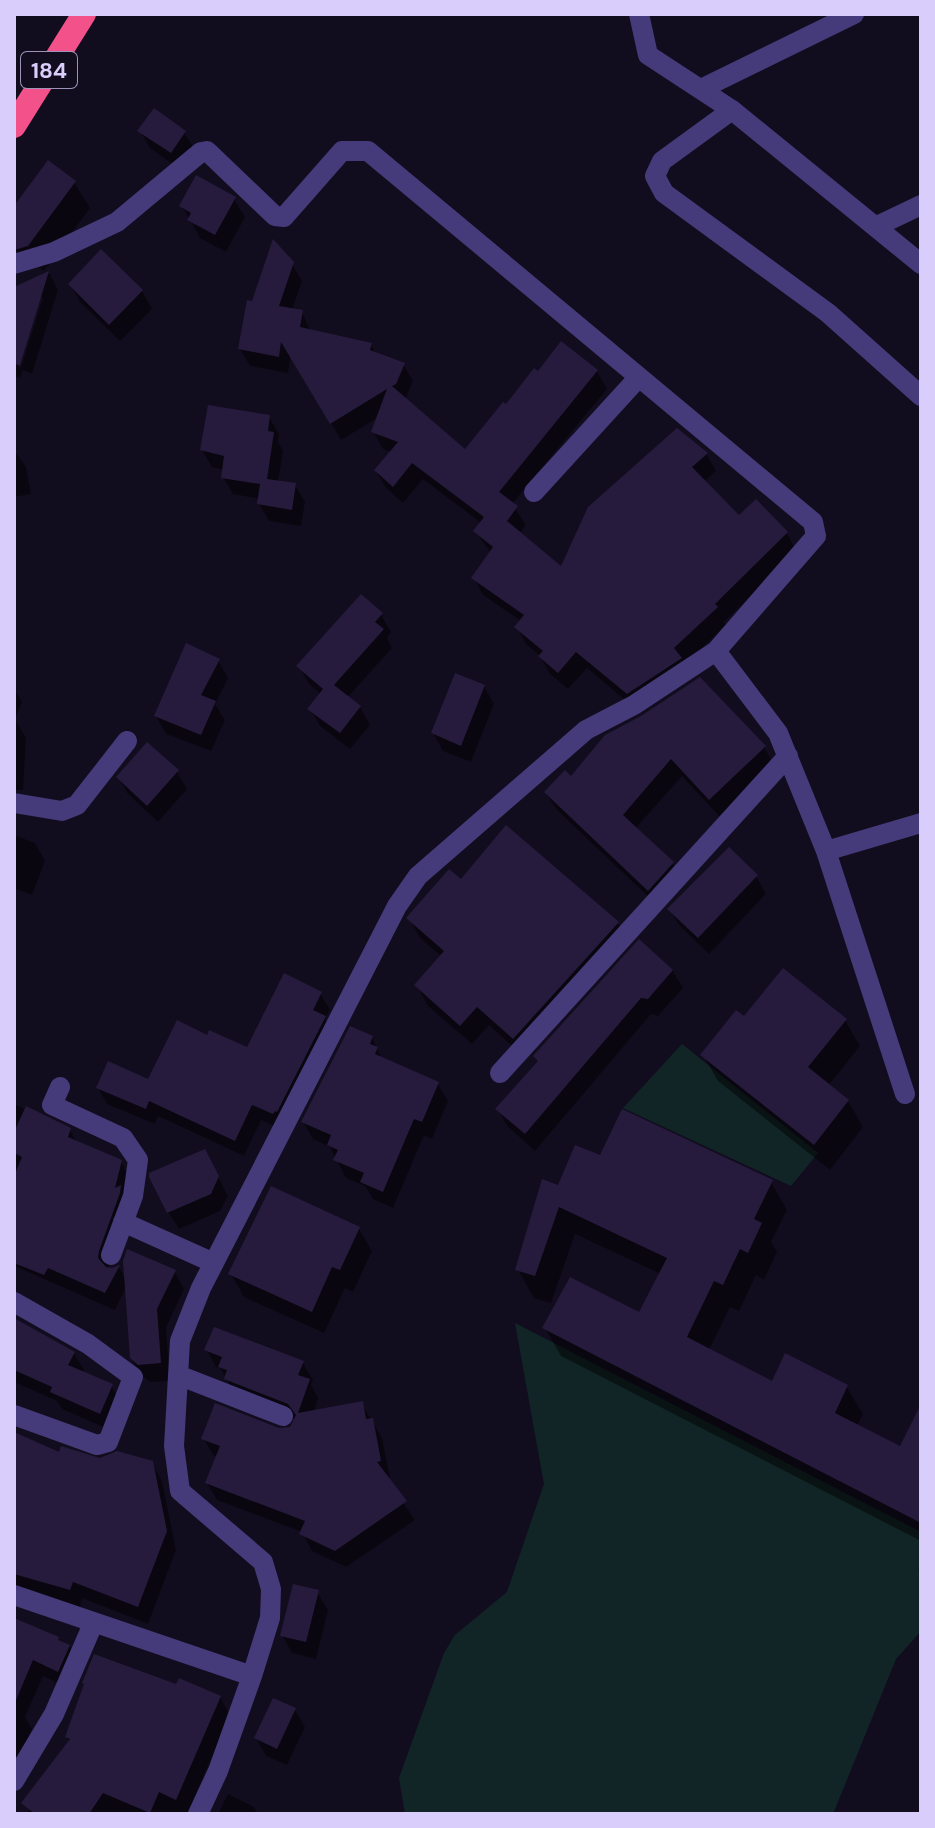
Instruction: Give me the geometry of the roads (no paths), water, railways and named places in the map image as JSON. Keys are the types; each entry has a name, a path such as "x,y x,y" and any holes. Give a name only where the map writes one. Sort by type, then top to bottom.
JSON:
{"highway":[{"name":"184","path":"14,126 84,14"}],"street":[{"path":"639,14 648,55 732,110 921,264"},
{"path":"701,89 854,14"},
{"path":"732,110 662,161 655,176 664,193 828,313 921,396"},
{"path":"14,264 54,252 117,222 201,152 207,151 275,216 284,217 342,151 368,151 813,522 816,536 716,651 634,705 586,730 418,876 397,906 214,1263 180,1341 174,1446 180,1491 263,1562 271,1589 270,1618 252,1676 218,1771 198,1814"},
{"path":"877,226 921,205"},
{"path":"534,492 639,377"},
{"path":"716,651 778,733 788,756 826,851 905,1094"},
{"path":"14,803 62,811 77,805 127,741"},
{"path":"500,1073 788,756"},
{"path":"826,851 921,823"},
{"path":"60,1087 52,1105 123,1138 138,1160 133,1196 111,1255"},
{"path":"123,1222 214,1263"},
{"path":"14,1302 88,1344 133,1377 108,1442 97,1445 14,1415"},
{"path":"178,1375 283,1416"},
{"path":"14,1595 252,1676"},
{"path":"14,1781 54,1714 93,1624"}]}
